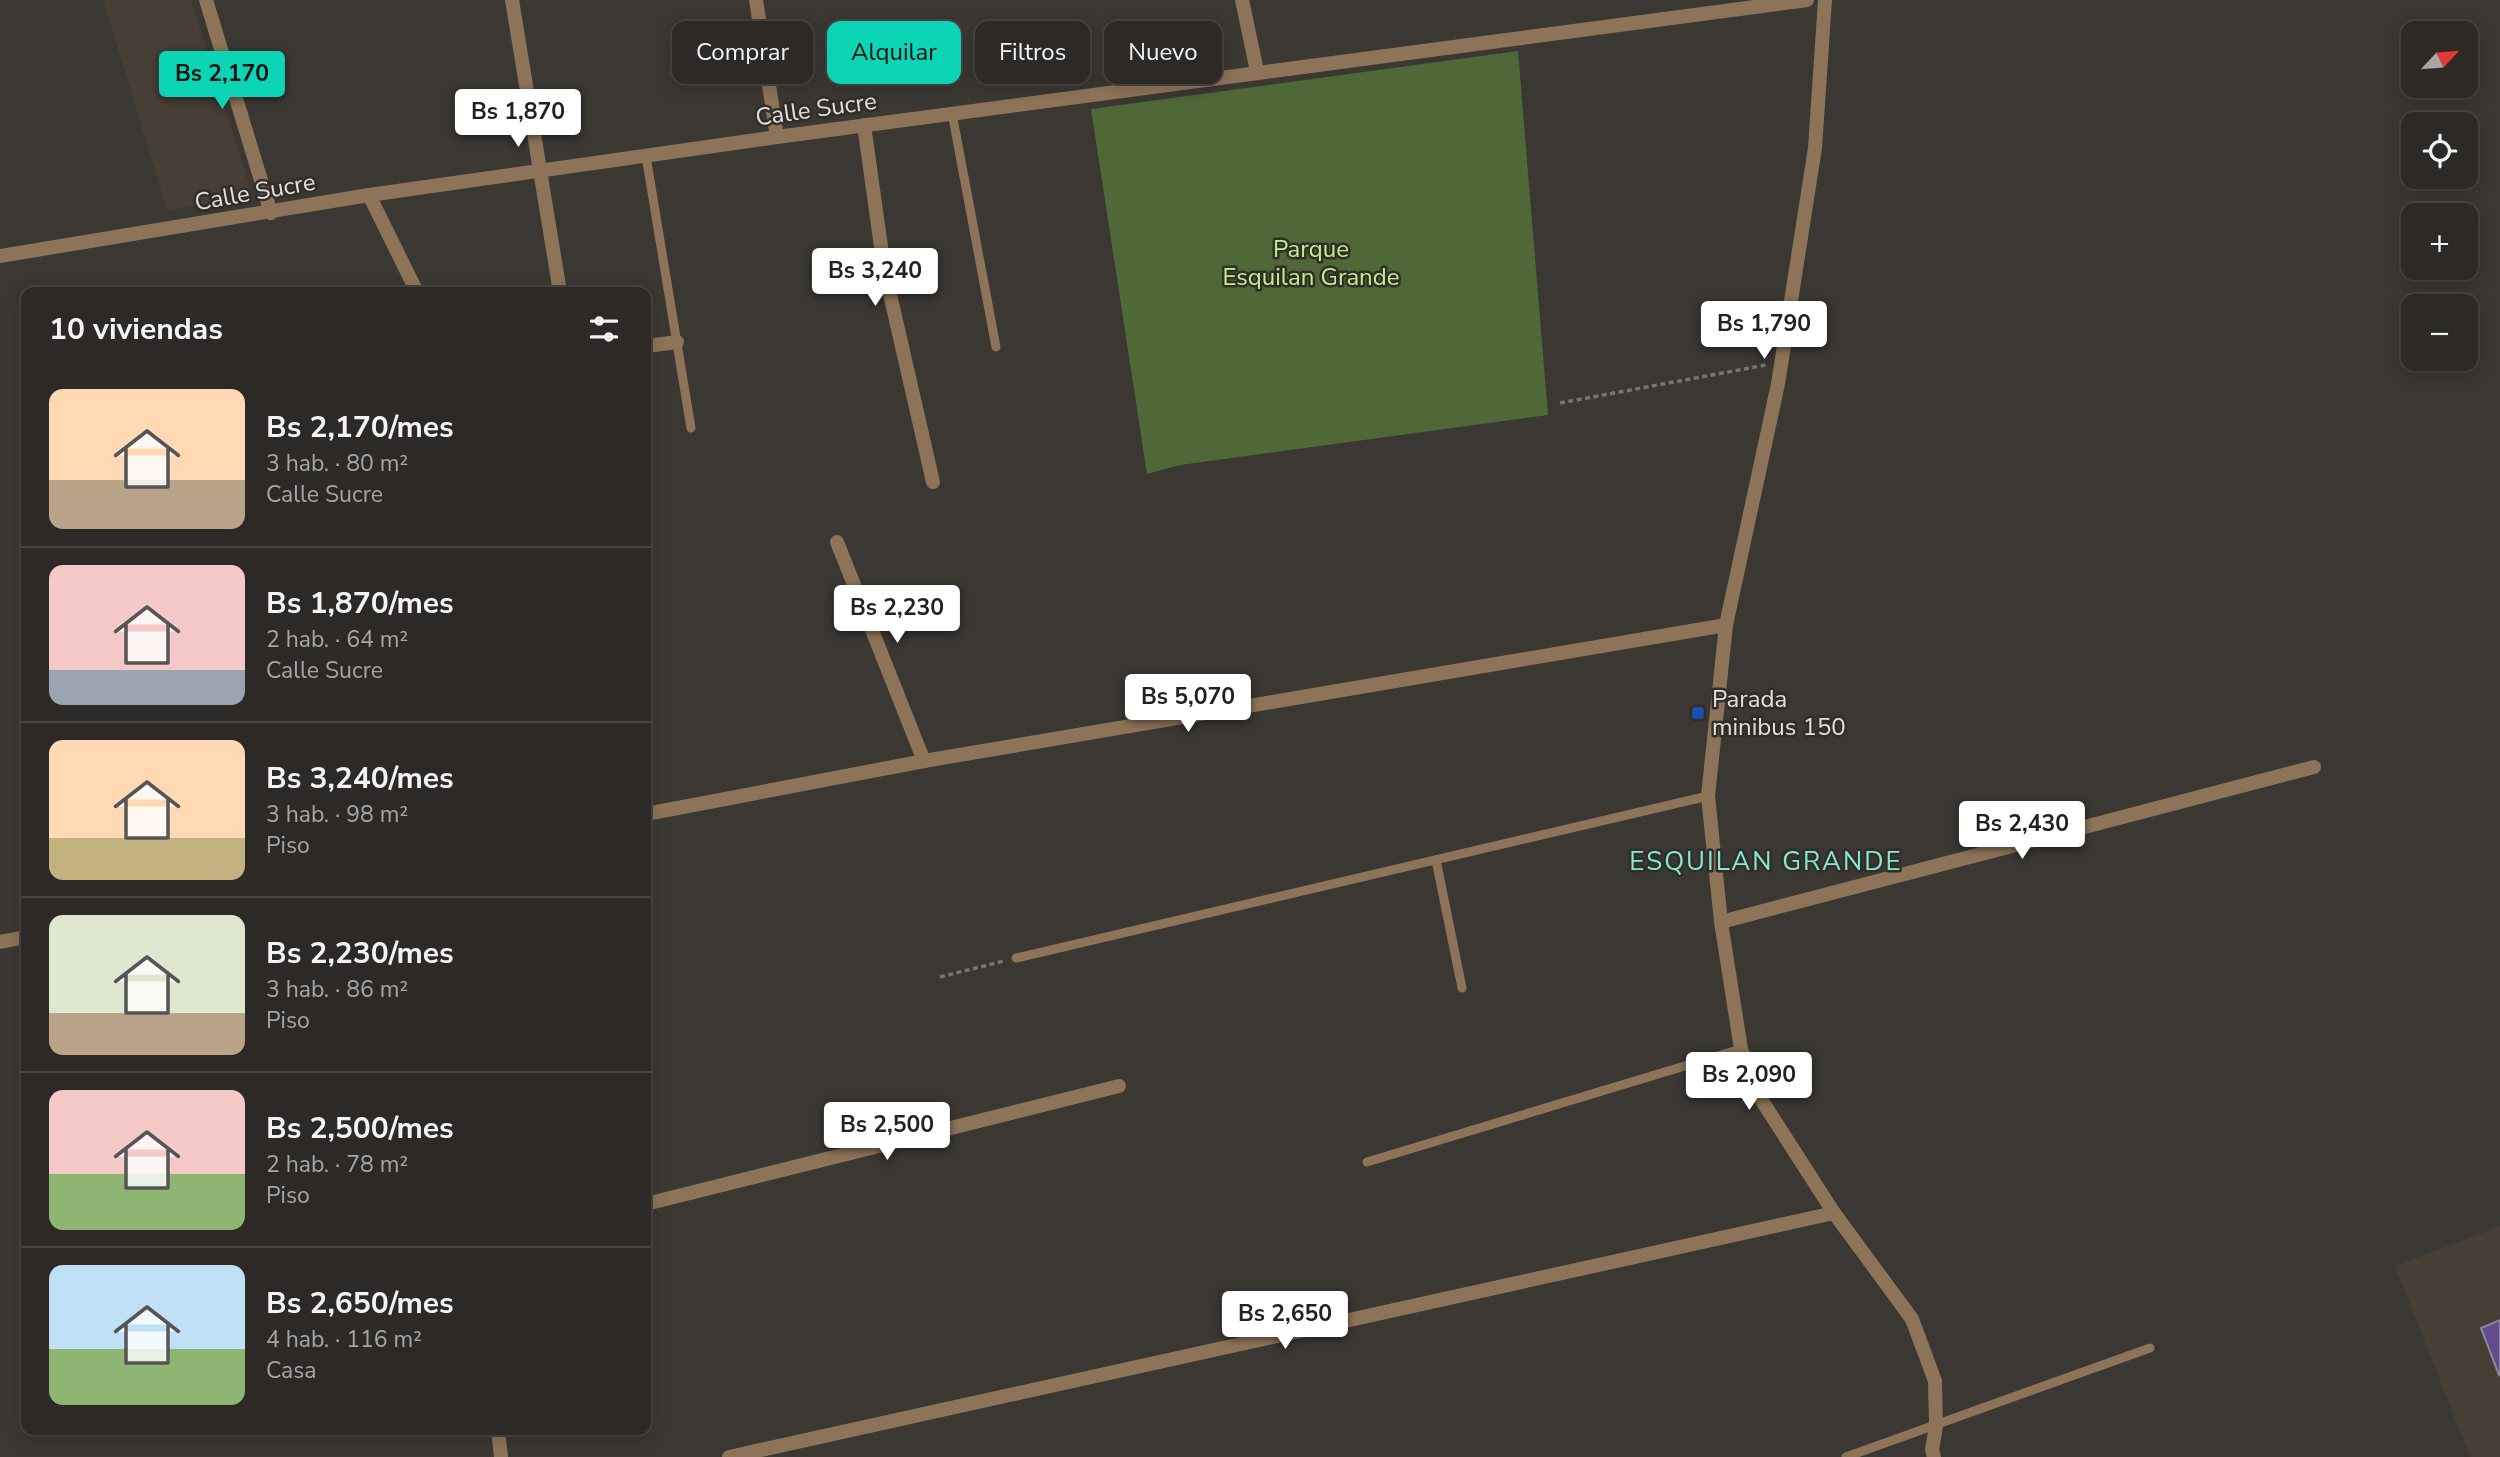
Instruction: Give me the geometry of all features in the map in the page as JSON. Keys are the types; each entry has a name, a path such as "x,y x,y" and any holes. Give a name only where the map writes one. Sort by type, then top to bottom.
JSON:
{"street":[{"path":"206,0 271,213"},
{"path":"512,0 559,287"},
{"path":"756,0 777,137"},
{"path":"1242,0 1257,71"},
{"name":"Calle Sucre","path":"0,256 369,195 777,137 1257,71 1807,0"},
{"path":"1825,0 1815,148 1782,362 1726,625 1708,796 1721,922 1741,1049 1757,1093 1834,1213 1912,1320 1935,1381 1934,1457"},
{"path":"864,125 884,268 933,482"},
{"path":"369,195 415,287"},
{"path":"651,345 677,342"},
{"path":"836,542 924,761"},
{"path":"651,813 924,761 1726,625"},
{"path":"1721,922 2314,767"},
{"path":"0,942 21,938"},
{"path":"651,1203 1119,1086"},
{"path":"729,1457 1834,1213"},
{"path":"499,1435 501,1457"}],"lane":[{"path":"952,113 996,347"},
{"path":"646,156 691,428"},
{"path":"1016,958 1708,796"},
{"path":"1436,860 1462,988"},
{"path":"1367,1163 1741,1049"},
{"path":"1846,1457 2150,1348"}],"path":[{"path":"1560,403 1782,362"},
{"path":"940,977 1016,958"}],"shaded area":[{"path":"103,0 191,0 253,197 167,210"},
{"path":"2500,1226 2500,1457 2470,1457 2395,1266"}],"green space":[{"name":"Parque Esquilan Grande","path":"1518,51 1548,415 1180,465 1147,474 1091,109"}],"building":[{"path":"2500,1320 2500,1374 2499,1375 2481,1328"}],"place":[{"name":"Parada minibus 150","path":"1698,713"}],"district":[{"name":"ESQUILAN GRANDE","path":"1766,861"}]}
